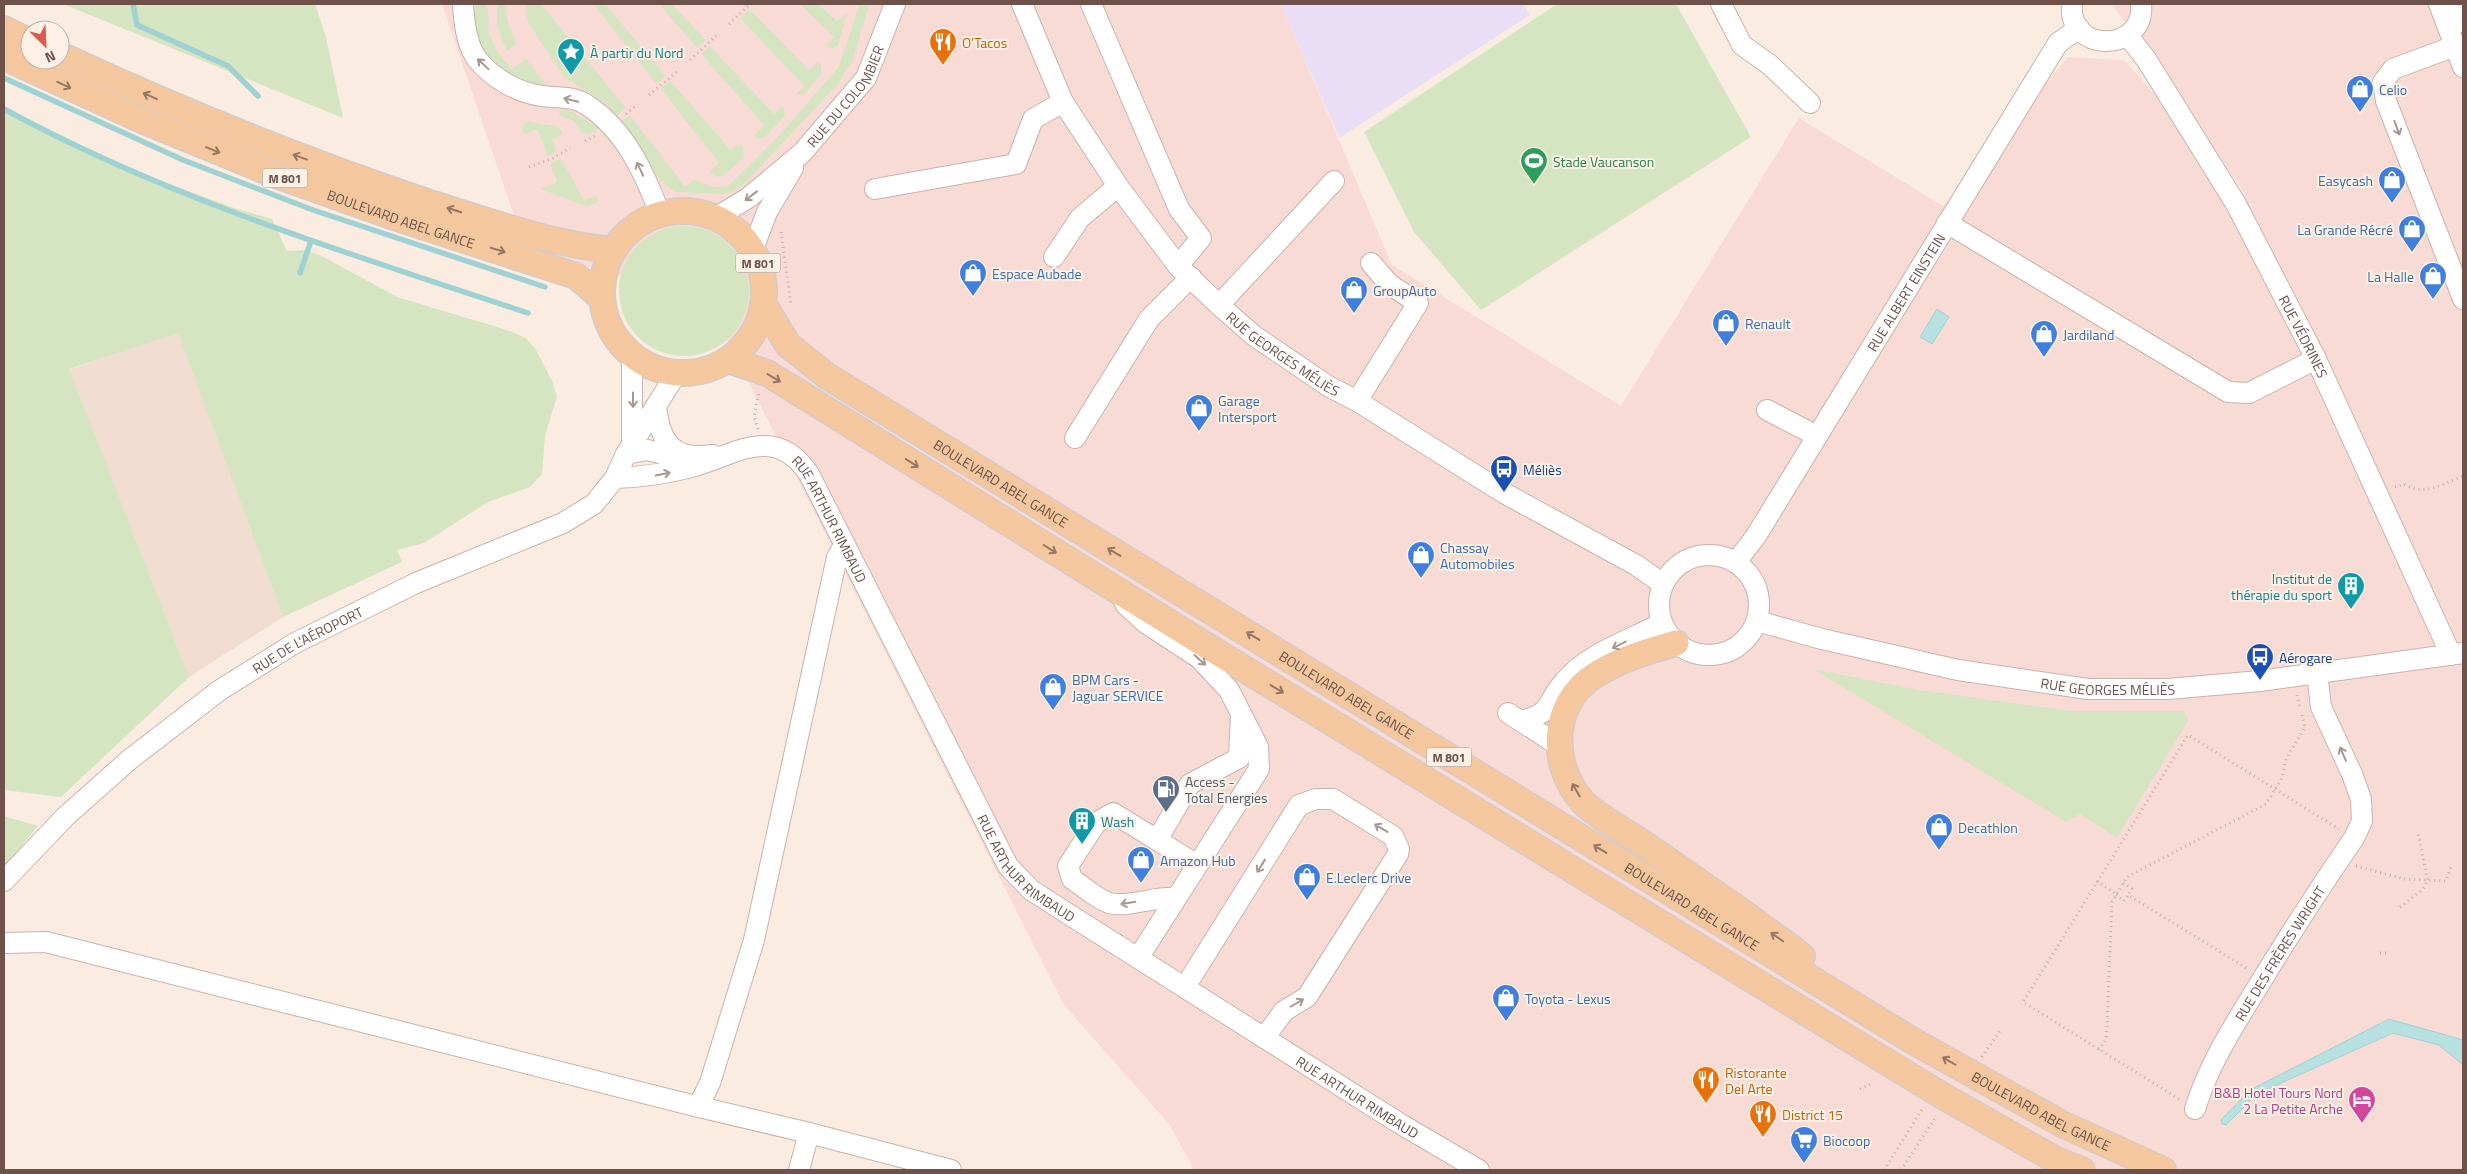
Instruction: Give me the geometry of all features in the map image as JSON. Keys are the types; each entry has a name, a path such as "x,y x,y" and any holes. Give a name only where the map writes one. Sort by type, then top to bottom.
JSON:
{"main road":[{"path":"4,29 20,37"},
{"name":"BOULEVARD ABEL GANCE","path":"4,57 144,121 276,175 400,220 576,276 602,298"},
{"name":"BOULEVARD ABEL GANCE","path":"70,60 219,126 353,176 548,240 613,250"},
{"name":"M 801","path":"699,212 715,218 733,228 753,249 763,276 764,305 752,336 728,360 703,371 676,374 653,368 632,356 611,330 602,298 604,273 613,250 634,227 660,214 699,212"},
{"name":"BOULEVARD ABEL GANCE","path":"764,305 788,346 827,376 1914,1041 2062,1124 2163,1170"},
{"name":"M 801","path":"728,360 767,373 1094,576 1941,1095 2056,1160 2082,1170"},
{"path":"1669,633 1644,652 1594,676 1578,691 1568,704 1561,720 1558,745 1560,757 1568,777 1582,801 1784,942 1914,1041"}],"street":[{"path":"463,4 466,32 477,58 504,83 541,96 567,98 585,104 612,125 631,149 660,214"},
{"name":"RUE DU COLOMBIER","path":"882,34 887,4"},
{"name":"RUE DU COLOMBIER","path":"715,218 748,198 802,153 866,78 895,4"},
{"name":"RUE GEORGES MÉLIÈS","path":"1022,4 1063,102 1118,186 1184,272 1218,305 1253,335 1328,386 1490,484 1636,565 1663,584"},
{"path":"1075,438 1149,319 1184,272 1201,238 1179,209 1091,4"},
{"path":"1721,4 1742,45 1770,65 1810,103"},
{"path":"2072,4 2074,19 2079,28 2087,36 2102,42 2118,40 2128,35 2140,17 2141,4"},
{"path":"2448,5 2463,22"},
{"path":"2448,5 2455,46 2463,67"},
{"name":"RUE ALBERT EINSTEIN","path":"1736,562 1756,536 2058,43 2079,28"},
{"name":"RUE VÉDRINES","path":"2128,35 2146,59 2236,204 2316,359 2457,654"},
{"path":"2455,46 2393,69 2383,82 2386,101 2463,299"},
{"path":"875,189 1016,164 1033,119 1063,102"},
{"name":"RUE DU COLOMBIER","path":"753,249 767,212 802,153"},
{"path":"1218,305 1334,181"},
{"path":"1054,257 1080,218 1118,186"},
{"path":"1947,223 2228,392 2249,392 2316,359"},
{"path":"1357,402 1418,303 1389,284 1372,263"},
{"name":"RUE DE L'AÉROPORT","path":"629,449 632,356"},
{"name":"RUE DE L'AÉROPORT","path":"4,881 66,817 129,760 220,690 295,643 385,597 575,517 602,497 615,478 629,449 676,374"},
{"path":"656,406 660,431 668,446 695,458"},
{"path":"1767,410 1817,436"},
{"name":"RUE ARTHUR RIMBAUD","path":"615,478 666,473 693,467 752,446 784,451 794,457 809,474 1008,866 1031,890 1142,951 1185,987 1477,1170"},
{"name":"RUE ARTHUR RIMBAUD","path":"629,449 647,450 676,458 695,458 728,453"},
{"path":"698,1107 710,1083 754,940 837,557 845,544"},
{"path":"1716,554 1736,562 1749,573 1757,588 1760,604 1757,621 1746,639 1728,652 1706,655 1690,651 1669,633 1659,610 1659,597 1663,584 1676,566 1695,556 1716,554"},
{"path":"1094,576 1147,624 1199,658 1229,690 1258,747 1259,769 1142,951"},
{"name":"RUE GEORGES MÉLIÈS","path":"1757,621 1958,670 2088,689 2168,689 2260,681 2457,654"},
{"path":"1558,745 1514,717 1536,716 1547,710 1562,683 1584,664 1669,633"},
{"name":"RUE DES FRÈRES WRIGHT","path":"2195,1109 2202,1084 2222,1047 2263,979 2354,838 2362,821 2361,799 2346,760 2320,707 2317,673"},
{"path":"1157,840 1190,784 1239,758 1241,712"},
{"path":"1185,987 1299,805 1316,800 1334,799 1393,836 1399,849 1398,854 1307,997 1284,1011 1264,1038"},
{"path":"1176,898 1162,897 1119,904 1109,903 1072,880 1068,866 1096,823 1113,813 1197,864"},
{"path":"4,943 46,942 698,1107 809,1132 951,1170"},
{"path":"799,1170 809,1132"}],"path":[{"path":"729,24 750,4"},
{"path":"690,60 717,35"},
{"path":"649,95 678,71"},
{"path":"621,117 637,105"},
{"path":"529,167 553,158 570,148"},
{"path":"780,227 792,309"},
{"path":"758,429 754,416 760,388"},
{"path":"2412,489 2427,491 2463,476"},
{"path":"2099,1050 2106,1039 2111,910 2116,894 2126,877 2266,804 2282,778 2286,759 2305,727 2297,695"},
{"path":"2195,1109 2022,1002 2188,735 2354,838"},
{"path":"2400,907 2422,890 2428,881 2418,834"},
{"path":"2338,861 2404,879 2428,881 2446,881 2452,864"},
{"path":"2098,881 2124,901 2132,889 2123,883"},
{"path":"2128,895 2263,979"},
{"path":"2380,953 2389,953"},
{"path":"1982,1058 2001,1029"},
{"path":"1860,1089 1873,1083"},
{"path":"1884,1170 1926,1103"},
{"path":"1900,1170 1941,1110"}],"shaded area":[{"path":"442,4 1281,4 1392,265 1621,406 1799,118 1943,206 2068,57 2124,60 2250,201 2112,4 2463,4 2463,1170 1194,1170 1170,1125 1064,1005 710,306 524,245"},
{"path":"1281,4 1524,4 1530,15 1339,138"},
{"path":"178,332 283,617 189,677 68,370"}],"green space":[{"path":"63,4 315,4 326,37 343,118"},
{"path":"477,4 485,4 487,7 492,42 511,69 526,59 549,89 506,77 480,52 474,17"},
{"path":"497,4 507,4 506,16 516,45 507,51 497,28"},
{"path":"528,4 541,4 626,108 617,115 603,101 564,77 528,22 526,10"},
{"path":"593,4 605,4 666,76 657,84"},
{"path":"659,4 671,4 706,40 697,48"},
{"path":"800,4 818,4 837,21 847,13 838,46 832,49 826,46 834,37"},
{"path":"860,4 869,4 854,58 838,84 743,185 727,194 675,192 665,185 655,173 652,174 640,145 622,121 630,115 685,187 694,180 714,187 728,186 773,142 838,68"},
{"name":"Stade Vaucanson","path":"1557,4 1676,4 1751,137 1481,310 1414,232 1364,132"},
{"path":"749,9 809,70 818,62 821,66 821,75 803,95 796,94 804,86 740,18"},
{"path":"710,46 774,114 783,105 785,116 765,137 758,139 754,135 764,125 701,54"},
{"path":"670,81 731,150 740,143 743,147 743,158 724,175 717,177 709,172 719,163 661,89"},
{"path":"4,109 121,166 234,208 272,219 287,251 303,250 320,255 397,297 510,331 526,338 536,350 552,381 557,397 545,435 542,474 530,487 488,502 424,543 397,550 402,562 283,617 178,333 69,369 189,677 61,797 4,790"},
{"path":"560,110 571,111 599,128 589,135 582,133 574,121 559,115"},
{"path":"527,121 559,127 563,134 552,139 557,152 547,156 538,129 524,134 522,127"},
{"path":"561,158 584,201 595,196 599,201 587,207 541,189 557,182 550,163"},
{"path":"684,226 697,227 709,231 730,245 744,266 748,278 748,304 744,316 730,337 709,351 697,355 684,356 671,355 659,351 638,337 624,316 620,304 619,291 620,278 624,266 638,245 659,231 671,227"},
{"path":"1813,669 1919,690 2071,711 2185,711 2188,721 2117,838 2080,814 2066,822"},
{"path":"4,816 38,826 4,867"}],"water":[{"path":"1937,309 1949,317 1932,344 1920,337"},
{"path":"2389,1019 2463,1040 2463,1065 2439,1045 2393,1033 2255,1096 2226,1125 2222,1124 2221,1120 2250,1090"}],"waterway":[{"path":"133,4 137,25 228,66 258,96"},
{"path":"4,78 183,160 313,210 545,287"},
{"path":"4,109 130,171 195,198 327,246 528,313"},
{"path":"300,273 311,241"}],"place":[{"name":"O'Tacos","path":"943,66"},
{"name":"À partir du Nord","path":"571,76"},
{"name":"Celio","path":"2360,113"},
{"name":"Stade Vaucanson","path":"1534,185"},
{"name":"Easycash","path":"2392,204"},
{"name":"La Grande Récré","path":"2412,253"},
{"name":"Espace Aubade","path":"973,297"},
{"name":"La Halle","path":"2433,300"},
{"name":"GroupAuto","path":"1354,314"},
{"name":"Renault","path":"1726,347"},
{"name":"Jardiland","path":"2044,358"},
{"name":"Garage Intersport","path":"1199,432"},
{"name":"Méliès","path":"1504,493"},
{"name":"Chassay Automobiles","path":"1421,579"},
{"name":"Institut de thérapie du sport","path":"2351,610"},
{"name":"Aérogare","path":"2260,681"},
{"name":"BPM Cars - Jaguar SERVICE","path":"1053,711"},
{"name":"Access - Total Energies","path":"1166,813"},
{"name":"Wash","path":"1082,845"},
{"name":"Decathlon","path":"1939,851"},
{"name":"Amazon Hub","path":"1141,884"},
{"name":"E.Leclerc Drive","path":"1307,901"},
{"name":"Toyota - Lexus","path":"1506,1022"},
{"name":"Ristorante Del Arte","path":"1706,1104"},
{"name":"B&B Hotel Tours Nord 2 La Petite Arche","path":"2362,1124"},
{"name":"District 15","path":"1763,1138"},
{"name":"Biocoop","path":"1804,1164"}]}
